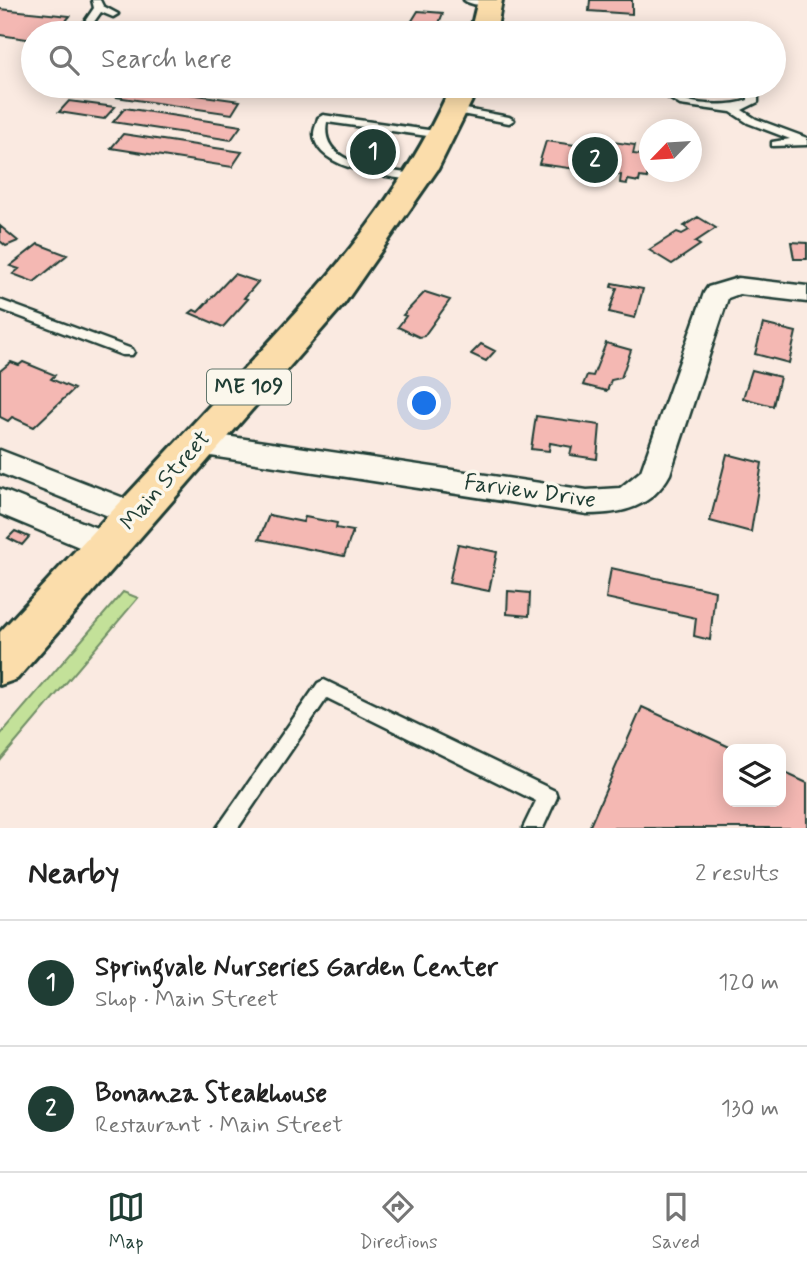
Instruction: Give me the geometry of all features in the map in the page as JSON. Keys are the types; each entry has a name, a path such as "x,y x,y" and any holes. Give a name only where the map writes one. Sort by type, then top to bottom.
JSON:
{"highway":[{"path":"482,1 483,21"},
{"name":"Main Street","path":"0,664 332,296 374,243 417,178 454,110"}],"street":[{"name":"Farview Drive","path":"198,443 587,502 617,502 644,489 655,474 717,293 738,286 807,294"},
{"path":"0,461 136,515"},
{"path":"0,501 108,546"}],"lane":[{"path":"88,21 97,4 113,14"},
{"path":"675,98 684,103 734,109 754,102 754,98"},
{"path":"734,109 752,121 805,141"},
{"path":"417,178 342,161 327,153 321,148 318,137 323,118 454,110 509,120"},
{"path":"776,144 805,141"},
{"path":"0,304 127,352"},
{"path":"227,828 324,688 548,797 533,828"}],"green space":[{"path":"123,592 138,598 0,761 0,735"}],"building":[{"path":"590,0 632,0 632,14 589,11"},
{"path":"0,9 70,16 66,21 21,21 21,38 0,35"},
{"path":"418,11 443,13 440,21 412,21"},
{"path":"123,98 218,98 240,101 232,114"},
{"path":"69,101 115,107 104,119 59,112"},
{"path":"125,108 241,126 231,140 113,122"},
{"path":"123,134 242,152 232,167 111,148"},
{"path":"359,139 381,143 383,140 391,141 389,143 394,144 391,149 396,150 390,161 350,154"},
{"path":"546,141 604,149 606,141 635,145 633,154 639,155 639,182 628,180 627,184 620,183 621,175 539,164"},
{"path":"698,217 716,228 695,242 700,245 672,264 649,250 677,232 682,234 689,230 684,226"},
{"path":"0,226 18,241 6,246 0,241"},
{"path":"791,242 807,243 807,259 794,259"},
{"path":"38,244 67,255 34,282 13,274 19,269 10,266"},
{"path":"234,274 258,282 244,298 248,299 223,327 190,313 194,310 198,312"},
{"path":"612,283 643,289 635,318 609,312 617,288 611,287"},
{"path":"425,292 450,300 424,336 419,337 398,327 406,316 403,315"},
{"path":"763,324 796,332 789,363 755,354"},
{"path":"606,343 631,350 621,378 611,380 607,391 583,385 587,375 593,376"},
{"path":"481,344 495,351 486,361 471,354"},
{"path":"11,362 19,365 23,362 55,375 51,379 74,389 34,427 12,417 8,421 0,417 0,371"},
{"path":"752,370 780,377 773,406 743,398"},
{"path":"536,416 600,425 597,459 570,455 572,447 550,443 549,451 531,449"},
{"path":"727,454 762,463 751,532 710,521"},
{"path":"269,515 303,522 305,517 337,523 336,528 353,531 344,556 259,539"},
{"path":"15,531 29,537 22,545 8,538"},
{"path":"458,544 497,552 489,591 449,583"},
{"path":"611,568 715,591 710,640 694,636 696,618 606,598"},
{"path":"508,591 530,593 529,616 507,614"},
{"path":"642,707 723,744 723,807 786,807 786,773 807,783 807,828 589,828"}],"place":[{"name":"Springvale Nurseries Garden Center","path":"373,152"},
{"name":"Bonanza Steakhouse","path":"595,160"}]}
